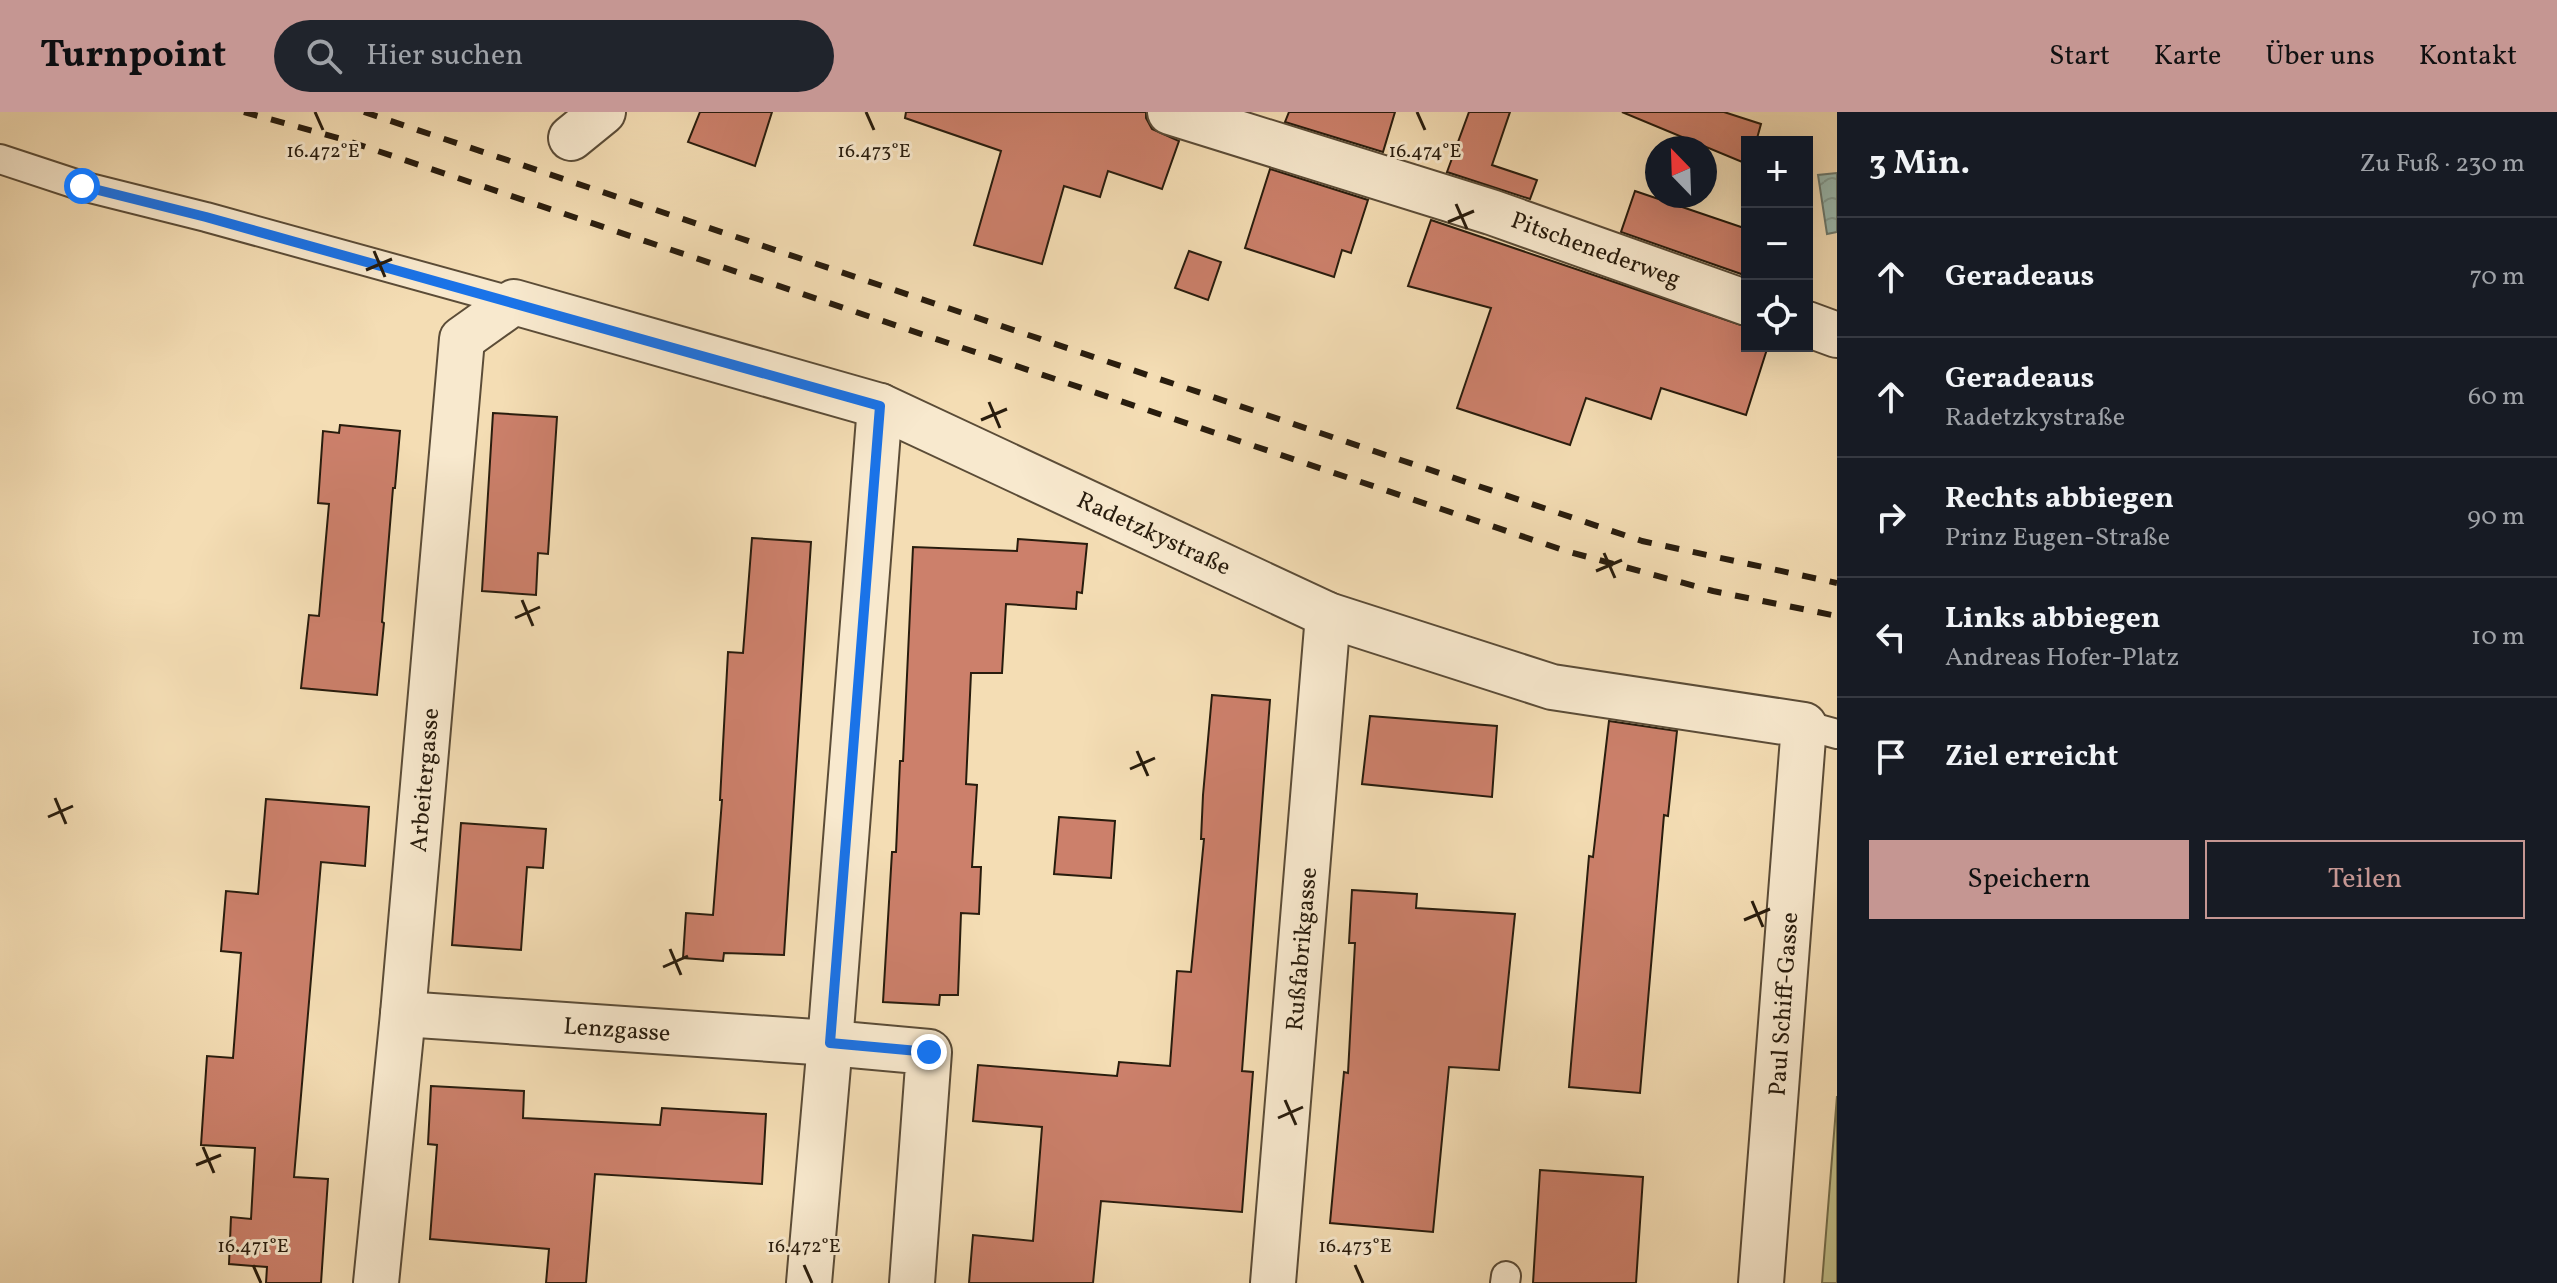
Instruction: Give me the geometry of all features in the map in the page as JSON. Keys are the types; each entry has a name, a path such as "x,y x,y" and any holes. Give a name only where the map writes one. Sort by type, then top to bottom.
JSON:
{"street":[{"name":"Pitschenederweg","path":"1170,112 1491,212 1741,301"},
{"name":"Radetzkystraße","path":"514,302 880,406 1328,615 1552,687 1820,729"},
{"name":"Arbeitergasse","path":"376,1283 403,1014 462,339 514,302"},
{"path":"1813,326 1837,335"},
{"path":"809,1283 880,406"},
{"name":"Rußfabrikgasse","path":"1273,1283 1328,615"},
{"name":"Paul Schiff-Gasse","path":"1761,1283 1820,729"},
{"name":"Lenzgasse","path":"403,1014 929,1052 912,1283"}],"lane":[{"path":"0,159 82,186 514,302"}],"shaded area":[{"path":"1837,1096 1837,1283 1822,1283"}],"water":[{"path":"1837,173 1837,232 1827,234 1818,175"}],"building":[{"path":"700,112 772,112 755,166 688,142"},
{"path":"906,112 1146,112 1152,129 1179,141 1162,189 1108,171 1100,197 1064,186 1042,264 974,245 1001,151 905,118"},
{"path":"1289,112 1395,112 1383,152 1285,122"},
{"path":"1469,112 1510,112 1492,165 1537,180 1530,199 1447,172"},
{"path":"1622,112 1724,112 1761,124 1758,136 1741,136 1741,162 1717,152 1717,136 1680,136"},
{"path":"1270,169 1368,200 1351,253 1342,250 1334,277 1245,248"},
{"path":"1635,191 1645,194 1645,208 1685,208 1741,227 1741,274 1621,232"},
{"path":"1431,220 1741,325 1741,352 1766,352 1746,415 1661,388 1651,419 1586,398 1570,445 1457,408 1491,308 1408,286"},
{"path":"1189,251 1221,262 1208,300 1175,288"},
{"path":"493,413 557,417 548,554 538,553 536,595 482,591"},
{"path":"340,425 400,431 377,695 301,688 309,615 319,616 329,504 318,503 323,431 339,433"},
{"path":"752,538 811,542 784,955 724,953 723,961 683,958 686,913 713,915 722,800 728,652 743,653"},
{"path":"1018,539 1087,544 1082,593 1077,592 1076,609 1006,604 1002,673 971,673 966,784 977,785 972,867 981,867 979,914 961,913 958,995 940,995 939,1005 883,1002 892,852 896,852 900,761 903,761 913,547 1017,551"},
{"path":"1212,695 1270,700 1242,1071 1253,1072 1242,1212 1101,1201 1093,1283 969,1283 973,1235 1033,1241 1042,1127 973,1121 978,1065 1117,1076 1119,1062 1170,1066 1177,971 1191,972 1204,839 1201,839 1203,795"},
{"path":"1370,716 1497,726 1492,797 1362,784"},
{"path":"1609,721 1677,731 1668,816 1664,815 1640,1093 1569,1087 1589,856 1593,857"},
{"path":"266,799 369,807 365,866 321,862 294,1177 328,1179 321,1283 266,1283 267,1267 229,1264 231,1217 251,1219 255,1148 201,1145 207,1056 233,1058 241,953 221,951 226,891 258,894"},
{"path":"1059,817 1115,821 1111,878 1054,874"},
{"path":"461,823 546,829 543,868 527,867 521,950 452,945"},
{"path":"1352,890 1417,894 1416,908 1515,914 1499,1070 1449,1067 1433,1232 1330,1223 1344,1072 1348,1073 1355,943 1349,943"},
{"path":"431,1086 524,1091 523,1118 660,1125 662,1108 766,1114 762,1184 595,1174 586,1283 546,1283 549,1249 430,1239 437,1145 428,1144"},
{"path":"1540,1170 1643,1177 1636,1283 1533,1283"}],"railway":[{"path":"244,112 345,140 1566,551 1713,591 1837,616"},
{"path":"364,112 1642,541 1837,583"}],"route":[{"path":"82,186 206,217 880,406 830,1043 929,1052"}]}
